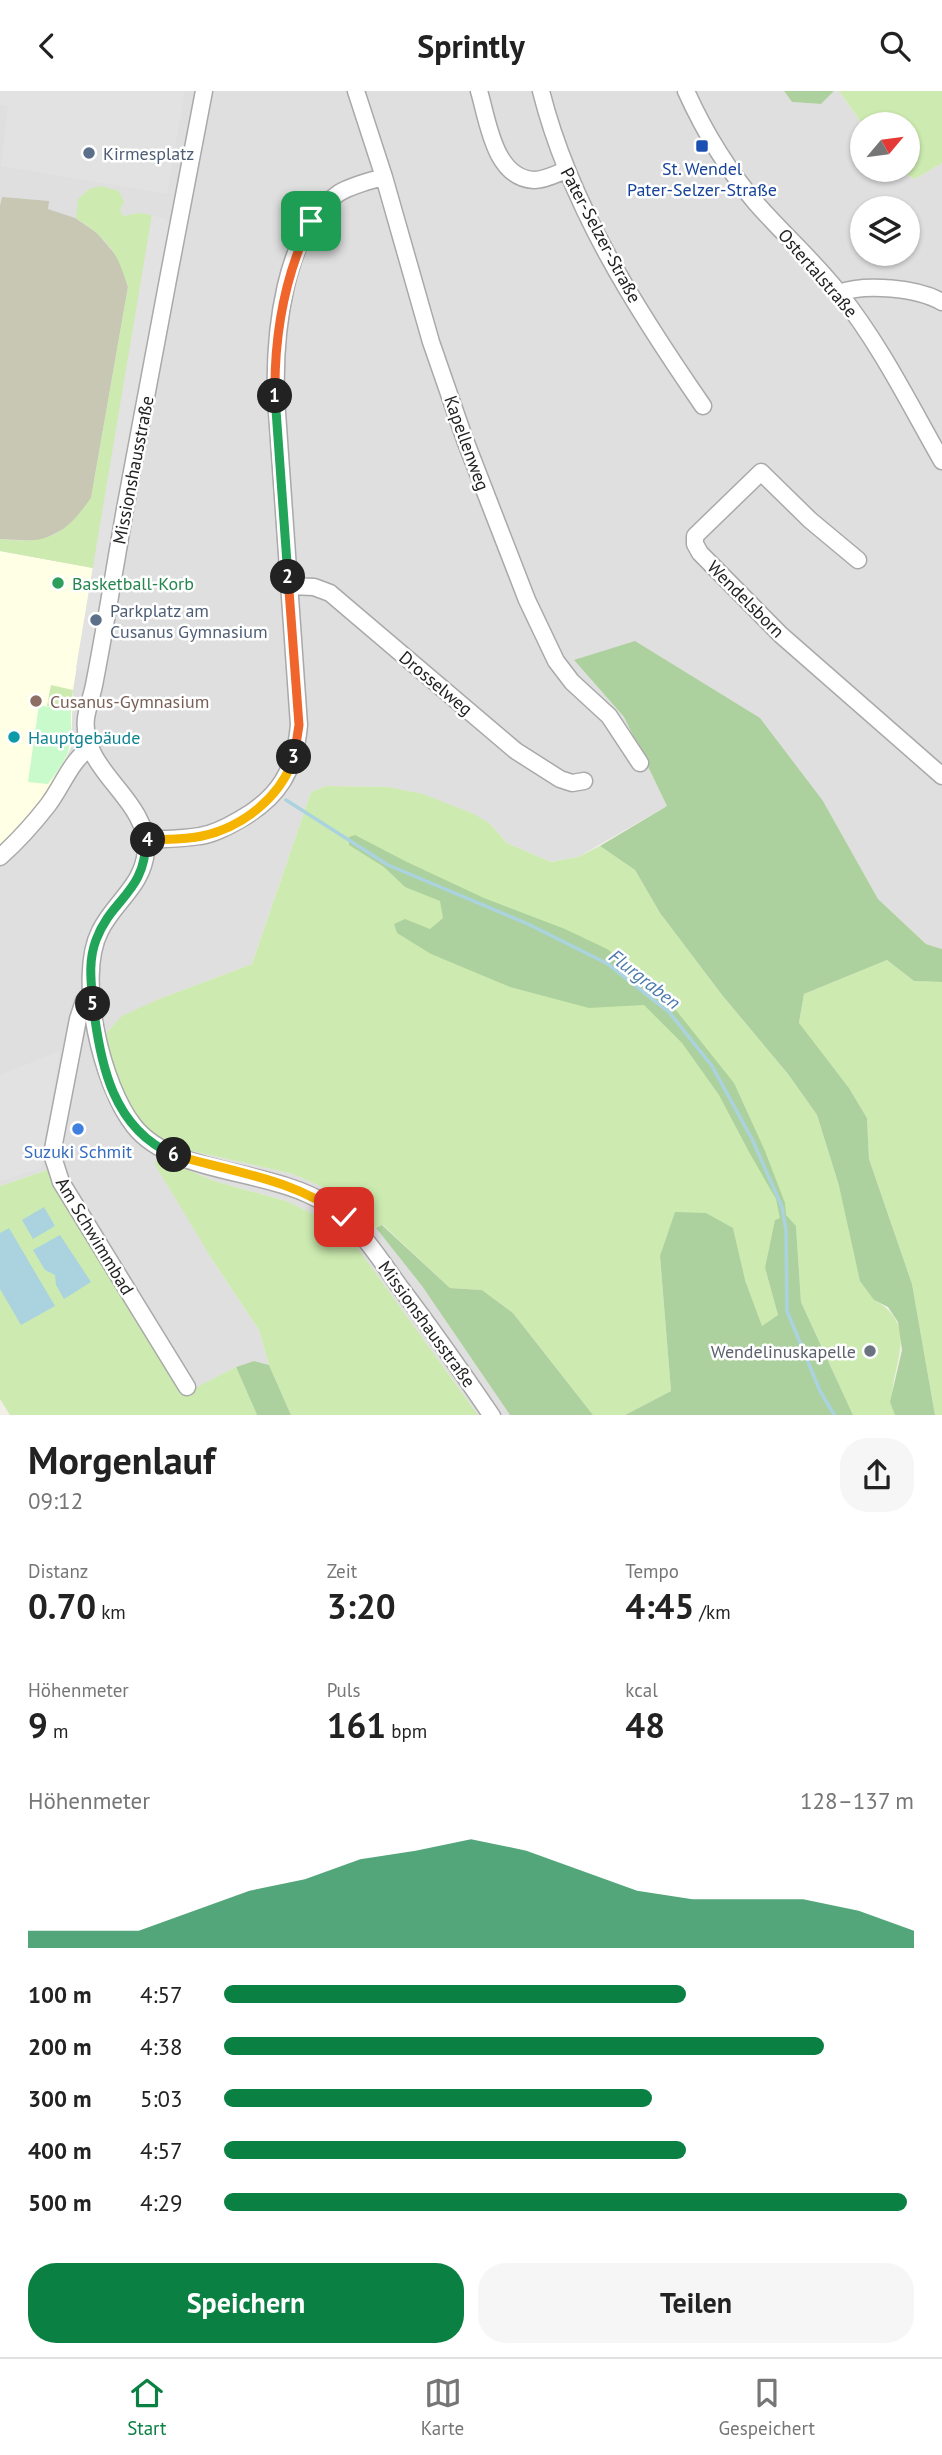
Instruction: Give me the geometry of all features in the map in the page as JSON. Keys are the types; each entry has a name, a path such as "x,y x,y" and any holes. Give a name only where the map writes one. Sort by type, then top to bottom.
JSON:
{"street":[{"name":"Missionshausstraße","path":"90,748 86,717 95,685 111,584 204,91"},
{"name":"Kapellenweg","path":"356,91 384,177 431,342 527,600 556,661 572,682 609,716 640,763"},
{"path":"479,91 499,156 511,172 534,180 566,170"},
{"name":"Pater-Selzer-Straße","path":"541,91 566,170 614,267 703,406"},
{"name":"Ostertalstraße","path":"686,91 714,146 736,178 839,293 878,352 942,461"},
{"path":"0,857 40,815 78,758 90,748 138,816 146,840 201,836 225,828 270,799 285,779 294,760 299,725 275,398 275,359 283,299 301,242 317,214 339,193 384,177"},
{"path":"839,293 866,288 900,290 921,293 942,302"},
{"name":"Wendelsborn","path":"858,561 810,520 761,472 695,536 695,544 700,553 781,635 942,776"},
{"name":"Drosselweg","path":"289,586 314,587 330,593 516,751 560,779 572,783 584,782"},
{"name":"Missionshausstraße","path":"146,840 141,874 105,922 96,940 90,972 99,1048 107,1078 120,1107 136,1130 153,1145 172,1154 296,1188 326,1203 344,1217 360,1232 491,1415"},
{"name":"Am Schwimmbad","path":"92,994 84,1001 78,1019 52,1154 55,1167 61,1182 187,1387"}],"shaded area":[{"path":"0,91 784,91 792,102 821,104 834,91 839,91 854,112 850,112 850,182 920,182 920,176 942,163 942,949 926,944 878,899 823,801 574,660 624,717 667,806 578,857 551,862 507,843 489,823 388,787 326,786 311,792 252,964 159,999 192,1151 293,1174 329,1190 353,1207 376,1228 422,1286 510,1415 478,1415 354,1243 324,1219 286,1201 214,1181 160,1158 213,1261 259,1330 269,1365 254,1361 236,1367 182,1395 47,1170 0,1186 0,851 4,847 0,846"},
{"name":"Kirmesplatz","path":"0,91 185,91 167,194 1,166 8,106 0,104"},
{"path":"2,197 49,201 48,209 75,218 97,233 119,259 128,287 91,498 73,524 40,541 0,539"},
{"path":"152,215 170,221 91,671 76,668"},
{"name":"Cusanus-Gymnasium","path":"0,551 93,568 73,690 71,747 60,771 12,844 5,847 0,846"},
{"path":"60,1051 41,1168 0,1181 0,1075"}],"green space":[{"path":"784,91 834,91 821,104 792,102"},
{"path":"839,91 942,91 942,163 920,176 920,112 854,112"},
{"path":"101,186 119,191 124,202 120,210 123,216 139,213 152,215 93,568 0,551 0,539 30,540 53,535 72,521 91,498 128,287 120,264 110,247 76,218 78,199 89,189"},
{"path":"635,641 760,718 823,801 878,899 926,944 942,949 942,982 914,981 887,960 804,994 799,1023 849,1088 867,1118 869,1159 912,1284 935,1415 895,1415 890,1402 902,1350 898,1322 888,1307 874,1300 860,1281 839,1186 817,1115 788,1074 722,995 660,913 635,870 600,846 667,806 624,717 574,660"},
{"path":"51,685 73,690 71,711 47,706"},
{"path":"39,705 71,711 68,751 62,765 48,784 28,782"},
{"path":"326,786 388,787 423,794 474,814 489,823 507,843 551,862 578,857 600,846 635,870 660,913 722,995 788,1074 817,1115 874,1300 890,1312 898,1325 900,1353 892,1400 895,1415 853,1415 801,1302 796,1226 765,1268 778,1315 762,1327 745,1280 660,1256 671,1391 625,1415 593,1415 513,1313 482,1290 450,1288 383,1225 376,1228 329,1190 293,1174 192,1151 147,1134 109,1073 107,1032 122,1016 252,964 311,792"},
{"path":"355,835 484,898 565,929 607,949 656,985 734,1083 765,1151 785,1203 786,1215 796,1226 801,1302 853,1415 625,1415 671,1391 660,1256 675,1212 706,1213 733,1228 745,1280 762,1326 778,1315 765,1268 775,1220 780,1218 776,1199 719,1095 682,1043 644,1005 589,1008 510,987 431,954 397,933 394,924 405,919 430,929 443,918 440,901 405,887 384,867 349,845 349,837"},
{"path":"887,960 914,981 942,982 942,1415 935,1415 912,1284 869,1159 867,1118 849,1088 799,1024 804,994"},
{"path":"160,1158 214,1181 286,1201 324,1219 354,1243 478,1415 291,1415 269,1365 259,1330 213,1261 154,1163"},
{"path":"47,1170 181,1395 236,1367 257,1415 10,1415 0,1399 0,1186"},
{"path":"382,1225 450,1288 482,1290 513,1313 593,1415 510,1415 422,1286 376,1228"},
{"path":"254,1361 269,1365 291,1415 257,1415 236,1367"}],"water":[{"path":"44,1207 55,1226 33,1239 22,1220"},
{"path":"9,1228 55,1306 21,1325 0,1289 0,1233"},
{"path":"60,1235 91,1282 64,1299 56,1285 55,1275 45,1270 33,1250"}],"waterway":[{"name":"Flurgraben","path":"286,800 388,865 528,924 608,964 669,1012 712,1066 752,1139 782,1207 786,1230 787,1311 820,1391 834,1415"}],"place":[{"name":"St. Wendel Pater-Selzer-Straße","path":"702,146"},
{"name":"Kirmesplatz","path":"89,153"},
{"name":"Basketball-Korb","path":"58,583"},
{"name":"Parkplatz am Cusanus Gymnasium","path":"96,620"},
{"name":"Cusanus-Gymnasium","path":"36,701"},
{"name":"Hauptgebäude","path":"14,737"},
{"name":"Suzuki Schmit","path":"78,1129"},
{"name":"Wendelinuskapelle","path":"870,1351"}],"route":[{"path":"311,221 291,269 283,299 275,359 275,398 299,725 294,760 285,779 270,799 225,828 201,836 146,840 141,874 100,930 92,954 90,972 99,1048 107,1078 120,1107 136,1130 153,1145 172,1154 296,1188 326,1203 344,1217"}]}
